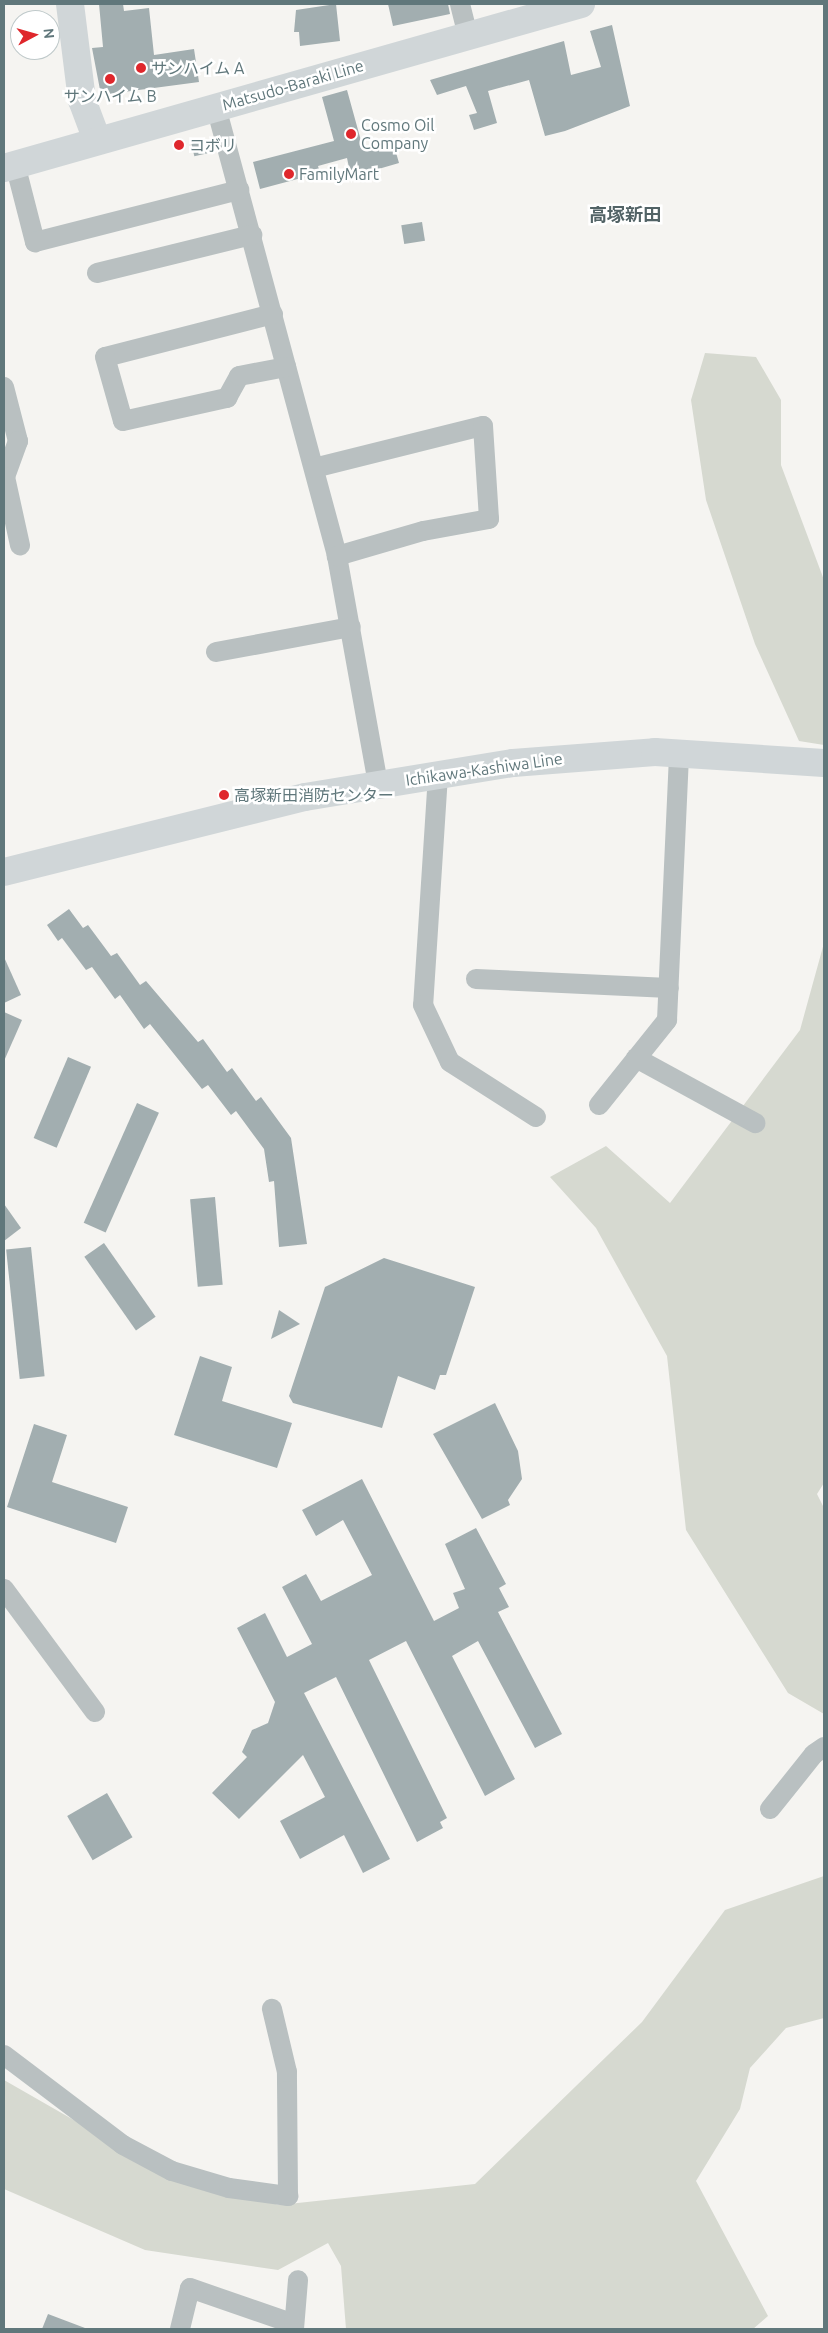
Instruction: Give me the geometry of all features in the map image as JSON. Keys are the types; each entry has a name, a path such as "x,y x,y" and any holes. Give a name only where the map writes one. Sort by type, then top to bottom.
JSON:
{"main road":[{"path":"70,4 82,100 97,140"},
{"name":"Matsudo-Baraki Line","path":"10,166 582,4"},
{"name":"Ichikawa-Kashiwa Line","path":"4,872 222,816 378,784 572,756 679,752 824,763"}],"street":[{"path":"460,4 468,36"},
{"path":"216,107 337,556 378,784"},
{"path":"10,166 35,242 239,190"},
{"path":"97,273 252,235"},
{"path":"273,314 105,357 123,422 227,398 239,376 286,367"},
{"path":"4,389 18,441 5,477 20,546"},
{"path":"314,468 483,426 489,519 423,531 337,556"},
{"path":"216,652 351,627"},
{"path":"599,1105 667,1020 679,752"},
{"path":"438,775 423,1005 450,1062 536,1117"},
{"path":"476,980 669,988"},
{"path":"636,1058 755,1123"},
{"path":"4,1589 95,1712"},
{"path":"770,1809 814,1754 824,1747"},
{"path":"4,2055 116,2140 172,2171 229,2188 288,2196 287,2072 272,2009"},
{"path":"180,2329 190,2288 294,2326 298,2280"}],"shaded area":[{"path":"705,353 756,357 781,400 781,465 824,580 824,745 799,741 755,644 706,500 691,400"},
{"path":"824,943 824,1483 817,1494 824,1508 824,1714 788,1693 686,1530 667,1356 596,1228 550,1177 606,1146 670,1203 800,1030"},
{"path":"824,1876 824,2018 786,2028 750,2068 740,2109 696,2181 768,2316 753,2329 346,2329 341,2266 328,2243 278,2270 145,2250 4,2189 4,2080 175,2178 279,2205 475,2184 642,2022 725,1910"}],"building":[{"path":"99,4 123,4 124,11 149,8 154,55 194,49 199,82 101,95 92,48 103,47"},
{"path":"336,4 340,41 300,46 299,32 294,32 296,10"},
{"path":"388,4 448,4 450,14 393,26"},
{"path":"612,25 630,106 565,131 545,136 529,80 488,91 497,123 474,130 469,115 477,113 466,86 437,95 430,80 564,41 571,75 601,67 590,31"},
{"path":"347,90 363,148 393,142 399,163 351,177 347,158 318,166 320,173 260,189 253,162 334,141 322,97"},
{"path":"207,140 210,153 194,156 191,144"},
{"path":"422,222 425,241 404,244 401,225"},
{"path":"69,909 83,928 88,925 111,956 117,953 140,985 146,981 198,1042 203,1039 227,1072 232,1068 256,1101 261,1097 291,1138 307,1244 279,1247 274,1181 269,1182 264,1149 236,1111 231,1115 208,1085 202,1089 150,1024 144,1029 120,995 115,999 92,967 86,970 62,938 58,941 47,925"},
{"path":"4,957 21,995 4,1003"},
{"path":"4,1012 22,1020 4,1061"},
{"path":"68,1057 91,1067 57,1148 34,1138"},
{"path":"137,1103 159,1113 106,1232 84,1223"},
{"path":"215,1197 223,1285 198,1287 190,1199"},
{"path":"4,1204 21,1228 4,1241"},
{"path":"104,1243 156,1317 136,1330 84,1257"},
{"path":"31,1247 45,1376 20,1379 6,1250"},
{"path":"384,1258 475,1287 446,1375 440,1375 435,1390 398,1376 382,1428 293,1403 289,1396 325,1287"},
{"path":"279,1310 300,1324 271,1339"},
{"path":"200,1356 232,1367 222,1401 292,1423 277,1468 174,1435"},
{"path":"495,1403 518,1451 522,1479 508,1500 510,1505 482,1519 433,1434"},
{"path":"34,1424 67,1435 52,1482 128,1507 116,1543 7,1507"},
{"path":"362,1479 434,1621 459,1608 453,1593 465,1589 445,1544 476,1528 506,1584 499,1588 509,1607 498,1612 562,1734 535,1748 478,1641 452,1656 515,1779 485,1796 406,1641 369,1660 447,1818 440,1822 443,1828 417,1842 336,1677 304,1693 390,1859 363,1873 344,1835 300,1859 280,1821 325,1797 303,1755 239,1819 212,1793 247,1757 242,1752 252,1730 268,1723 275,1702 237,1628 265,1613 287,1657 312,1644 282,1587 306,1574 321,1601 372,1575 343,1520 316,1536 302,1510"},
{"path":"107,1793 132,1837 93,1860 67,1816"},
{"path":"48,2314 85,2328 85,2329 42,2329"}],"place":[{"name":"サンハイム A","path":"141,68"},
{"name":"サンハイム B","path":"110,79"},
{"name":"Cosmo Oil Company","path":"351,134"},
{"name":"コボリ","path":"179,145"},
{"name":"FamilyMart","path":"289,174"},
{"name":"高塚新田消防センター","path":"224,795"}],"district":[{"name":"高塚新田","path":"625,214"}]}
